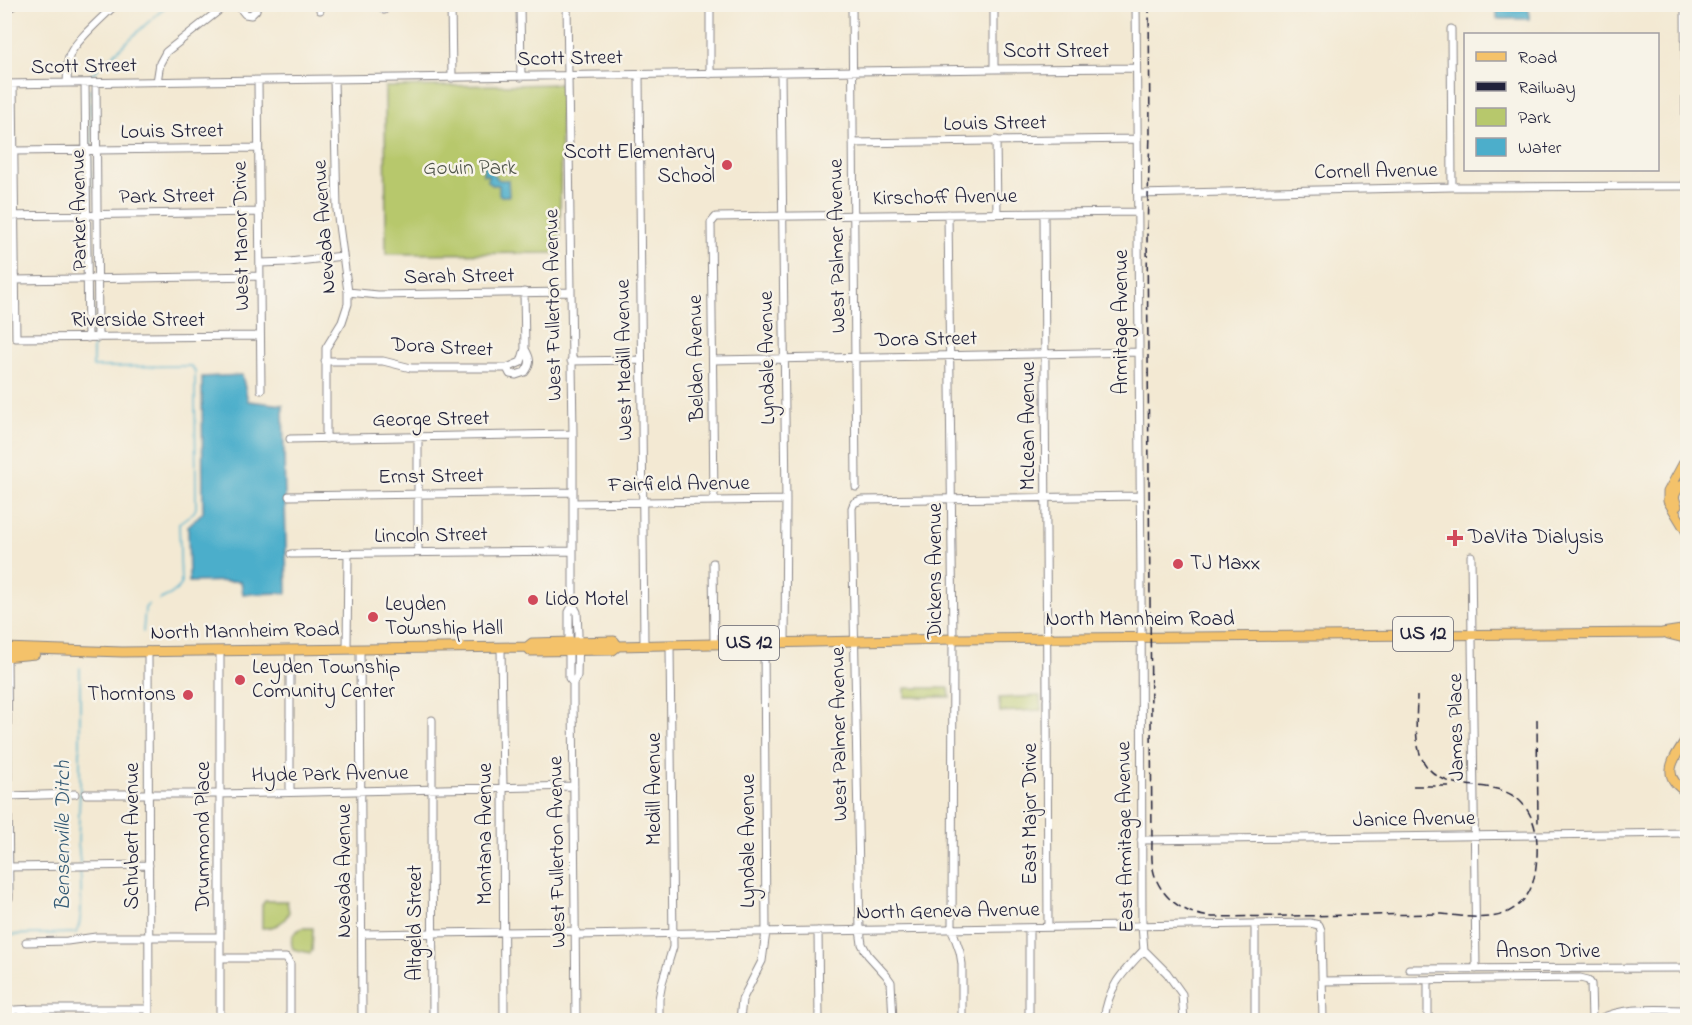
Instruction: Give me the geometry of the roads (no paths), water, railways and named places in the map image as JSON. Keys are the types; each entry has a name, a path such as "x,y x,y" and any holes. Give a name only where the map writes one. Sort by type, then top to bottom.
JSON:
{"main road":[{"path":"1688,455 1668,492 1668,501 1688,534"},
{"path":"1688,484 1677,489 1674,497 1688,527"},
{"name":"North Mannheim Road","path":"5,654 71,651 501,648 527,647 532,643 574,646 614,642 618,646 953,639 1662,633 1688,628"},
{"name":"North Mannheim Road","path":"1662,633 1688,639"},
{"path":"1688,736 1673,759 1670,771 1674,782 1688,793"},
{"path":"1688,744 1677,763 1675,772 1681,782 1688,783"}],"street":[{"path":"4,11 16,4"},
{"path":"67,83 68,58 71,51 116,4"},
{"path":"157,82 160,63 166,52 227,4"},
{"path":"237,4 245,14 251,15 256,10 257,4"},
{"path":"451,4 452,78"},
{"path":"520,4 521,77"},
{"name":"West Fullerton Avenue","path":"567,4 573,434 573,605 569,612 577,676 573,683 576,1020"},
{"path":"710,4 710,74"},
{"name":"West Palmer Avenue","path":"852,4 856,487"},
{"path":"994,4 994,69"},
{"name":"Armitage Avenue","path":"1136,4 1141,638"},
{"path":"1686,4 1687,186"},
{"path":"1451,28 1452,187"},
{"name":"Scott Street","path":"4,84 1136,68"},
{"name":"Lyndale Avenue","path":"781,73 786,500 785,643"},
{"name":"West Medill Avenue","path":"639,75 644,645"},
{"name":"Nevada Avenue","path":"326,439 326,348 337,332 346,312 348,292 338,210 334,80"},
{"name":"West Manor Drive","path":"258,81 261,390"},
{"name":"Parker Avenue","path":"85,83 88,338"},
{"name":"Parker Avenue","path":"96,83 98,338"},
{"path":"13,84 15,280 260,276"},
{"name":"Louis Street","path":"853,143 1137,139"},
{"path":"996,141 997,213"},
{"name":"Louis Street","path":"14,151 258,148"},
{"name":"Cornell Avenue","path":"1138,194 1452,187 1687,186"},
{"name":"Park Street","path":"4,216 259,212"},
{"name":"Kirschoff Avenue","path":"716,218 1138,212"},
{"name":"McLean Avenue","path":"1044,213 1047,639"},
{"name":"Dickens Avenue","path":"948,214 953,639 952,929 962,964 962,1020"},
{"name":"Belden Avenue","path":"714,501 711,223 716,218"},
{"path":"260,263 343,256"},
{"name":"Riverside Street","path":"15,280 16,338 260,336"},
{"name":"Sarah Street","path":"348,292 378,295 570,292"},
{"name":"Dora Street","path":"325,361 382,362 411,368 507,368 521,362 525,349 524,292"},
{"name":"Dora Street","path":"714,360 1139,352"},
{"path":"571,361 641,360"},
{"name":"George Street","path":"290,439 573,434"},
{"path":"418,437 418,552"},
{"name":"Ernst Street","path":"289,496 573,492"},
{"path":"952,498 1140,496"},
{"name":"West Palmer Avenue","path":"893,1020 891,982 868,955 862,944 860,930 852,508 856,502 861,500 952,498"},
{"name":"Fairfield Avenue","path":"573,503 786,500"},
{"name":"Lincoln Street","path":"291,554 573,551"},
{"path":"347,649 348,554"},
{"name":"James Place","path":"1472,556 1476,969"},
{"path":"713,563 714,644"},
{"name":"East Armitage Avenue","path":"1141,638 1141,840 1144,950 1167,973 1182,994 1184,1020"},
{"name":"East Major Drive","path":"1047,639 1048,927"},
{"name":"Lyndale Avenue","path":"740,1020 742,1000 762,961 766,932 764,643"},
{"name":"Medill Avenue","path":"659,1020 659,999 671,958 673,933 670,645"},
{"name":"Montana Avenue","path":"501,648 504,1020"},
{"name":"Nevada Avenue","path":"360,649 362,1020"},
{"path":"290,650 290,792"},
{"name":"Schubert Avenue","path":"148,651 149,1020"},
{"name":"Drummond Place","path":"220,651 220,1020"},
{"path":"5,654 9,898"},
{"name":"Altgeld Street","path":"432,720 433,1020"},
{"name":"Hyde Park Avenue","path":"86,794 220,794 574,786"},
{"path":"8,796 75,794"},
{"name":"Janice Avenue","path":"1141,840 1688,833"},
{"path":"9,867 150,866"},
{"name":"North Geneva Avenue","path":"362,934 766,932 1310,923 1319,925 1323,981"},
{"path":"1255,925 1255,1020"},
{"path":"1029,928 1029,1020"},
{"path":"818,931 819,1020"},
{"path":"26,942 67,941 96,937 220,937"},
{"path":"1104,1020 1111,990 1144,950"},
{"path":"220,958 285,958 290,964 290,1020"},
{"name":"Anson Drive","path":"1409,969 1688,968"},
{"path":"1323,1020 1323,981 1580,978 1588,980 1591,984 1592,1020"},
{"path":"1428,980 1428,1020"},
{"path":"8,1017 15,1010 35,1009 149,1010"},
{"path":"1598,1020 1615,1013 1629,1011 1688,1010"},
{"path":"1629,1011 1629,1020"}],"water":[{"path":"1497,5 1529,5 1529,19 1497,19"},
{"path":"484,159 493,160 493,174 499,180 508,180 509,196 501,196 499,185 492,185 488,181 488,175 483,175"},
{"path":"242,375 248,401 283,405 287,593 243,594 241,581 189,582 188,526 203,512 202,377"}],"waterway":[{"name":"Bensenville Ditch","path":"89,77 169,4"},
{"name":"Bensenville Ditch","path":"90,89 91,145"},
{"name":"Bensenville Ditch","path":"91,155 91,211"},
{"name":"Bensenville Ditch","path":"91,220 92,275"},
{"name":"Bensenville Ditch","path":"92,284 93,334"},
{"name":"Bensenville Ditch","path":"93,341 93,367 191,366 195,371 196,508 179,523 181,585 174,592 159,600"},
{"name":"Bensenville Ditch","path":"143,632 145,608 149,604"},
{"name":"Bensenville Ditch","path":"80,668 78,842 80,863"},
{"name":"Bensenville Ditch","path":"4,935 76,933 81,911 80,868"}],"railway":[{"path":"1149,4 1150,133 1147,232 1152,865 1157,882 1163,891 1176,904 1185,909 1214,917 1442,914 1482,917 1506,913 1521,903 1533,882 1537,856 1537,841 1529,813 1520,801 1498,789 1449,781 1428,768 1417,743 1417,696"},
{"path":"1537,719 1538,824"},
{"path":"1413,786 1453,786"}],"place":[{"name":"Scott Elementary School","path":"727,165"},
{"name":"DaVita Dialysis","path":"1455,538"},
{"name":"TJ Maxx","path":"1178,564"},
{"name":"Lido Motel","path":"533,600"},
{"name":"Leyden Township Hall","path":"373,617"},
{"name":"Leyden Township Comunity Center","path":"240,680"},
{"name":"Thorntons","path":"188,695"}],"park label":[{"name":"Gouin Park","path":"470,169"}]}
